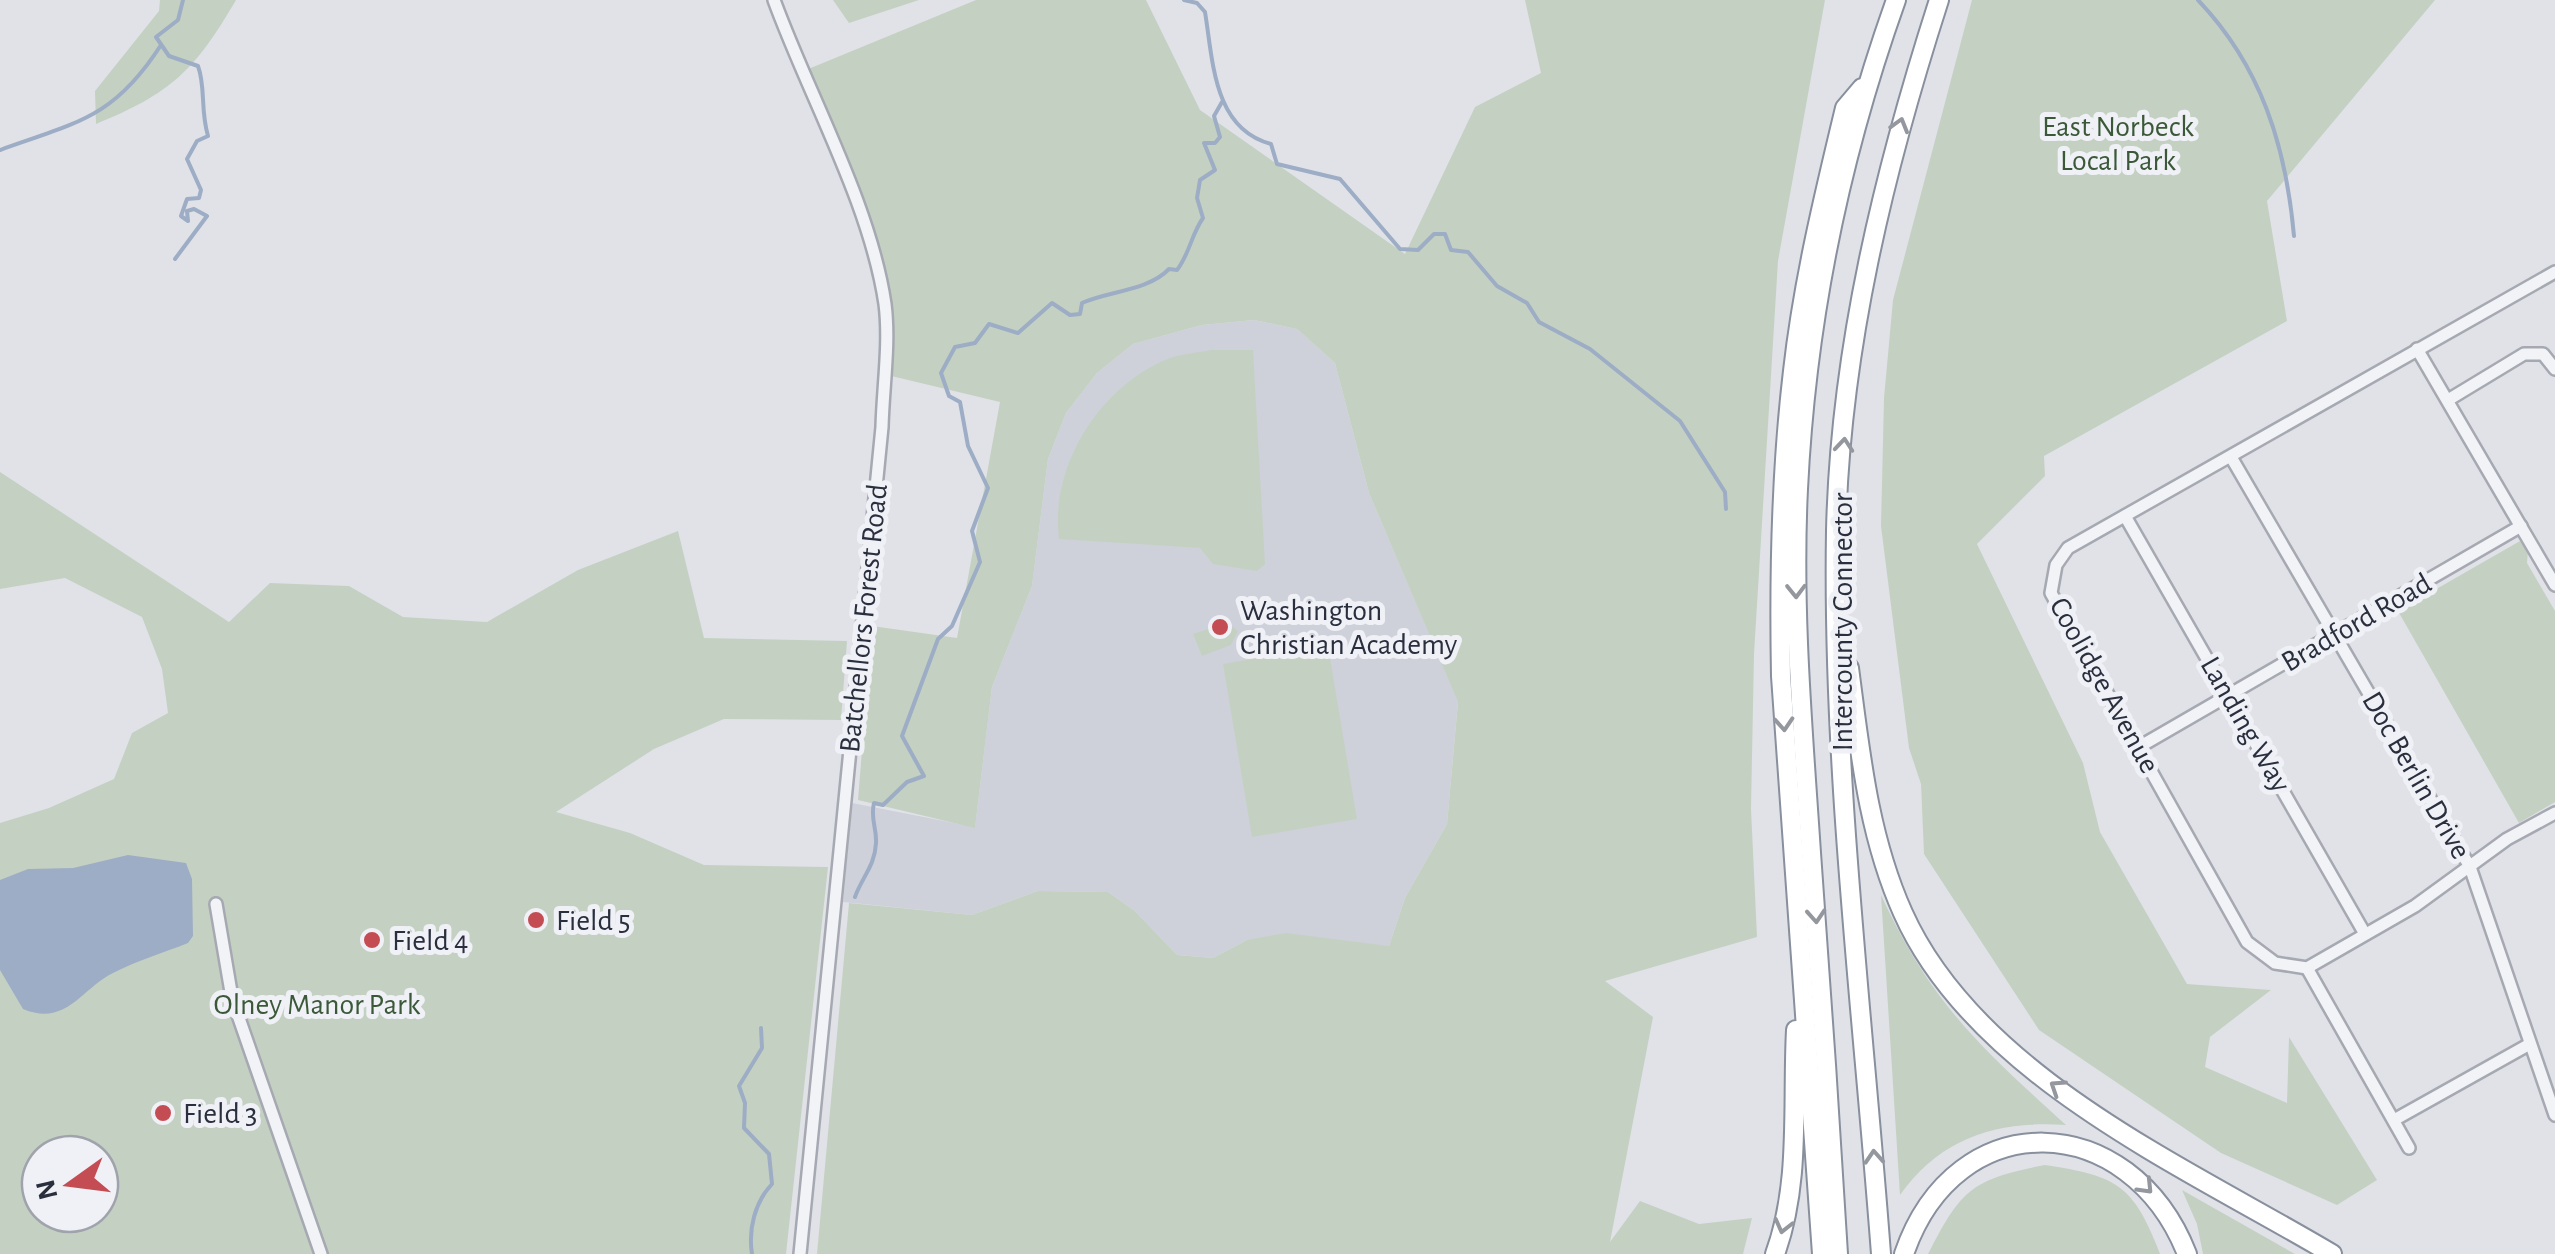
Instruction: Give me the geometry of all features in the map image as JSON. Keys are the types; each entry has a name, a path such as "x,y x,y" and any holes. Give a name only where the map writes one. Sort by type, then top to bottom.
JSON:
{"highway":[{"name":"Intercounty Connector","path":"1838,1254 1800,690 1798,488 1806,391 1827,252 1867,80 1896,0"},
{"name":"Intercounty Connector","path":"1881,1254 1840,740 1836,529 1853,342 1889,165 1940,0"},
{"path":"1822,1254 1781,676 1785,458 1793,370 1817,223 1845,108 1867,80"},
{"path":"1837,577 1865,790 1904,914 1939,973 1984,1027 2032,1071 2332,1254"},
{"path":"1775,1254 1785,1226 1793,1163 1801,954"},
{"path":"1904,1254 1925,1206 1953,1177 1988,1153 2044,1144 2070,1145 2125,1167 2162,1204 2188,1254"}],"street":[{"name":"Batchellors Forest Road","path":"774,0 852,194 880,275 886,310 882,427 800,1254"},
{"name":"Coolidge Avenue","path":"2307,968 2275,963 2247,942 2051,592 2056,565 2068,548 2555,272"},
{"path":"2417,349 2555,585"},
{"path":"2448,400 2524,354 2543,354 2555,369"},
{"name":"Doc Berlin Drive","path":"2230,457 2470,868 2555,1115"},
{"name":"Landing Way","path":"2125,516 2366,934"},
{"name":"Bradford Road","path":"2139,747 2521,526"},
{"path":"2409,1148 2307,968 2555,813"},
{"path":"216,904 232,998 321,1254"},
{"path":"2394,1120 2528,1044"}],"shaded area":[{"name":"Washington Christian Academy","path":"1254,320 1297,329 1335,363 1369,493 1458,701 1447,824 1405,898 1389,946 1247,940 1213,958 1177,955 1135,911 1108,892 1038,891 972,915 843,902 852,803 975,827 992,687 1032,586 1048,459 1066,413 1097,373 1133,344 1202,325"}],"green space":[{"path":"160,0 236,0 208,45 179,77 144,101 96,124 95,91 159,11"},
{"path":"833,0 919,0 849,23"},
{"path":"976,0 1146,0 1200,110 1405,254 1475,107 1541,73 1525,0 1825,0 1778,261 1754,654 1751,809 1757,937 1605,981 1653,1017 1610,1242 1640,1201 1699,1224 1752,1218 1743,1254 817,1254 849,903 972,915 1038,891 1108,892 1135,911 1177,955 1213,958 1247,940 1286,933 1389,946 1405,898 1447,824 1458,702 1369,493 1335,363 1297,329 1254,320 1202,325 1133,344 1097,373 1066,413 1048,459 1032,586 992,687 975,828 858,800 872,626 957,638 1000,402 883,374 886,310 846,178 801,72"},
{"name":"East Norbeck Local Park","path":"1972,0 2435,0 2267,201 2287,321 2044,456 2045,476 1977,544 2083,763 2100,832 2187,984 2271,990 2210,1037 2205,1067 2287,1103 2289,1037 2377,1180 2337,1205 2221,1153 2039,1030 1924,854 1921,784 1909,748 1881,526 1884,398 1893,300"},
{"path":"1211,350 1253,350 1265,564 1257,571 1213,564 1200,548 1059,539 1062,485 1071,458 1100,410 1141,373 1170,358"},
{"name":"Olney Manor Park","path":"0,472 229,622 270,583 349,586 403,617 487,622 578,570 678,531 704,638 847,641 841,720 724,719 654,749 556,812 630,833 704,865 828,867 786,1254 0,1254 0,823 49,808 114,779 132,733 168,713 162,669 142,617 65,578 0,589"},
{"path":"2520,541 2528,550 2527,563 2555,611 2555,802 2519,823 2398,611"},
{"path":"1227,623 1238,631 1231,645 1202,656 1193,634"},
{"path":"1328,646 1357,819 1252,837 1223,664"},
{"path":"1881,895 1939,995 1983,1046 2066,1125 2017,1126 1972,1137 1933,1159 1900,1195"},
{"path":"2045,1165 2090,1174 2119,1187 2141,1212 2160,1254 1928,1254 1950,1215 1971,1190 2001,1176"},
{"path":"2182,1190 2295,1254 2203,1254 2197,1224"}],"water":[{"path":"128,855 186,863 192,879 193,936 188,943 113,973 62,1010 38,1013 23,1009 0,970 0,880 28,869 73,868"}],"waterway":[{"path":"175,259 207,216 194,209 187,211 188,221 181,216 187,199 199,198 201,190 187,159 197,141 208,136 198,66 169,56 156,37 178,20 183,0"},
{"path":"1184,0 1197,3 1205,12 1214,71 1227,108 1237,124 1271,144 1277,164 1340,179 1400,249 1418,250 1434,234 1445,234 1451,250 1468,252 1497,286 1527,303 1539,322 1590,349 1680,421 1725,492 1726,509"},
{"path":"2198,0 2238,52 2267,109 2284,170 2294,236"},
{"path":"0,150 73,124 110,103 144,69 161,45"},
{"path":"855,897 875,851 874,803 883,805 907,782 924,776 902,736 938,639 952,626 980,562 972,531 988,488 968,446 960,402 949,396 941,373 955,347 975,343 989,324 1018,333 1052,303 1070,315 1080,314 1082,303 1150,282 1169,269 1177,270 1203,218 1197,198 1200,180 1215,170 1204,143 1215,143 1220,137 1214,116 1222,102"},
{"path":"752,1254 754,1216 772,1184 769,1154 744,1128 745,1103 739,1086 762,1048 761,1028"}],"place":[{"name":"Washington Christian Academy","path":"1220,627"},
{"name":"Field 5","path":"536,920"},
{"name":"Field 4","path":"372,940"},
{"name":"Field 3","path":"163,1113"}]}
